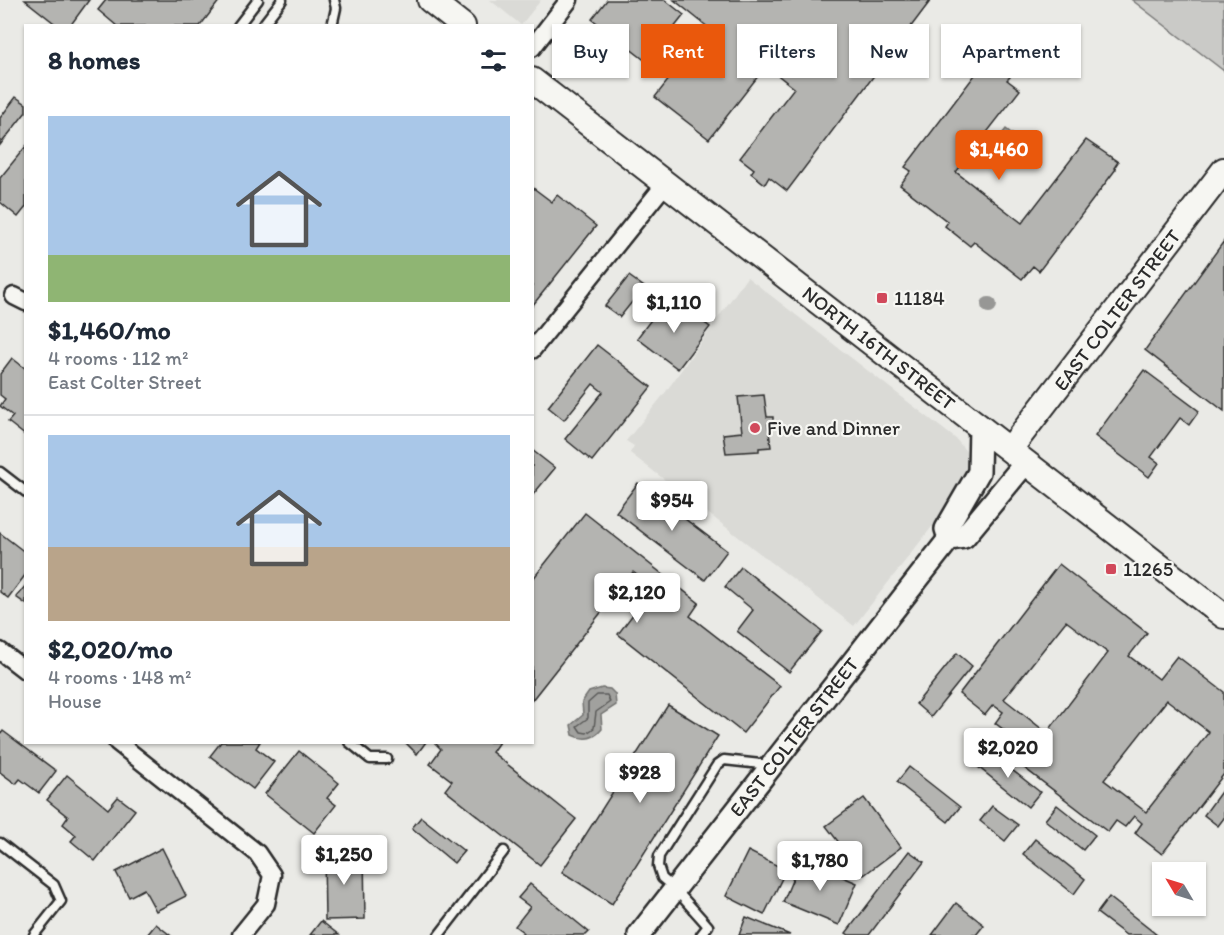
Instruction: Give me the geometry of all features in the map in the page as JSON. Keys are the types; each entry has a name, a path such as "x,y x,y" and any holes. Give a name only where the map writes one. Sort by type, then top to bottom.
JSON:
{"main road":[{"path":"430,0 460,24"},
{"name":"NORTH 16TH STREET","path":"534,82 1224,616"},
{"name":"EAST COLTER STREET","path":"1018,456 1224,170"}],"street":[{"path":"534,45 569,0"},
{"path":"534,348 666,183"},
{"name":"EAST COLTER STREET","path":"949,539 946,529 979,472 980,426"},
{"name":"EAST COLTER STREET","path":"639,935 949,539 964,537 1018,456"},
{"path":"0,651 24,669"},
{"path":"120,744 257,853 272,875 266,904 242,935"}],"lane":[{"path":"240,24 258,0"},
{"path":"264,24 282,0"},
{"path":"332,24 336,8 334,0"},
{"path":"0,472 24,490"},
{"path":"351,744 370,759 387,759"},
{"path":"701,935 708,926 662,878 658,867 659,856 717,765 724,760 772,765"},
{"path":"0,843 54,885 61,900 34,935"},
{"path":"439,935 504,851"}],"shaded area":[{"path":"490,0 541,0 520,24"},
{"path":"1132,0 1224,0 1224,71"},
{"path":"747,277 956,439 968,454 971,470 964,486 854,626 630,453 634,446 626,441 665,393"}],"water":[{"path":"1006,129 1034,151 1024,165 995,143"},
{"path":"602,688 610,689 615,694 616,705 601,715 602,729 589,738 573,735 571,725 583,715 582,702 589,692"}],"building":[{"path":"25,0 89,0 71,24 55,24"},
{"path":"106,0 220,0 202,24 115,24 98,10"},
{"path":"607,0 665,0 684,15 677,24 641,24 641,57 629,48 629,24 598,24 592,19"},
{"path":"674,0 931,0 913,24 849,24 849,78 872,78 787,191 769,177 765,184 751,173 754,169 740,158 794,88 781,78 837,78 837,24 737,24 737,78 757,78 709,139 655,97 670,78 725,78 725,24 704,24"},
{"path":"973,78 1009,78 1007,80 1020,90 956,172 1022,223 1086,140 1118,162 1114,168 1116,169 1039,271 1033,266 1022,279 974,242 970,246 945,226 948,222 900,185 911,171 905,167"},
{"path":"16,97 24,103 24,115 0,145 0,118"},
{"path":"24,148 24,210 18,217 0,202 0,178"},
{"path":"534,188 552,202 557,195 596,226 534,304"},
{"path":"1224,241 1224,411 1145,350"},
{"path":"629,276 644,287 620,317 605,306"},
{"path":"663,304 674,312 680,305 710,327 678,369 637,338"},
{"path":"597,345 651,387 592,461 565,439 603,392 593,384 564,420 548,407"},
{"path":"12,358 24,367 24,434 8,422 13,416 0,406 5,399 0,395 0,374"},
{"path":"1144,370 1199,411 1189,425 1180,418 1151,457 1159,463 1149,477 1095,436"},
{"name":"Five and Dinner","path":"764,395 767,417 773,417 773,423 768,424 771,447 759,448 759,451 726,453 723,434 742,432 738,397"},
{"path":"534,452 555,468 534,494"},
{"path":"638,483 727,551 705,580 616,512"},
{"path":"585,513 699,603 690,616 780,686 743,733 618,634 653,588 633,572 534,697 534,577"},
{"path":"0,533 24,551 24,577 8,598 0,592"},
{"path":"1059,564 1147,633 1129,656 1159,679 1177,656 1224,692 1224,774 1162,854 1135,833 1142,823 1134,816 1125,827 1116,821 1108,832 993,744 1004,730 995,723 1003,712 993,705 985,715 959,694","holes":["1066,621 1108,653 1047,733 1004,699","1167,700 1209,732 1146,812 1104,780"]},
{"path":"741,567 822,631 789,672 737,631 753,610 725,587"},
{"path":"24,587 24,603 16,597"},
{"path":"957,653 972,666 931,717 916,704"},
{"path":"668,705 718,736 612,904 562,872"},
{"path":"3,731 56,771 39,793 20,779 16,784 0,772 0,735"},
{"path":"219,744 259,744 256,748 274,762 253,789 210,756"},
{"path":"407,744 424,744 417,754"},
{"path":"436,744 498,744 492,752 576,819 540,865 445,790 452,781 430,764 441,749"},
{"path":"299,751 339,783 327,798 336,805 314,833 265,794"},
{"path":"988,751 1040,792 1028,807 977,766"},
{"path":"909,767 960,807 948,822 897,782"},
{"path":"67,775 108,809 118,797 135,810 95,861 71,841 76,835 63,824 68,817 47,800"},
{"path":"1223,789 1224,818 1218,826 1204,815"},
{"path":"864,798 901,847 864,875 826,826"},
{"path":"1057,805 1095,835 1083,850 1045,820"},
{"path":"992,806 1018,825 1005,841 980,821"},
{"path":"421,817 464,851 454,863 412,828"},
{"path":"1035,839 1085,879 1074,894 1023,854"},
{"path":"162,848 186,896 156,911 144,889 129,897 116,872"},
{"path":"748,851 786,870 764,915 726,896"},
{"path":"909,851 924,862 869,935 846,933"},
{"path":"364,852 365,919 325,920 324,853"},
{"path":"801,859 857,883 839,925 783,902"},
{"path":"530,884 589,932 586,935 520,935 523,932 515,926 530,907 518,898"},
{"path":"1109,897 1157,935 1126,935 1097,913"},
{"path":"956,903 984,925 976,935 932,935"},
{"path":"746,917 790,935 739,935"},
{"path":"321,921 339,935 310,935"},
{"path":"156,924 170,935 147,935"}],"place":[{"name":"11184","path":"882,298"},
{"name":"Five and Dinner","path":"755,428"},
{"name":"11265","path":"1111,569"}]}
